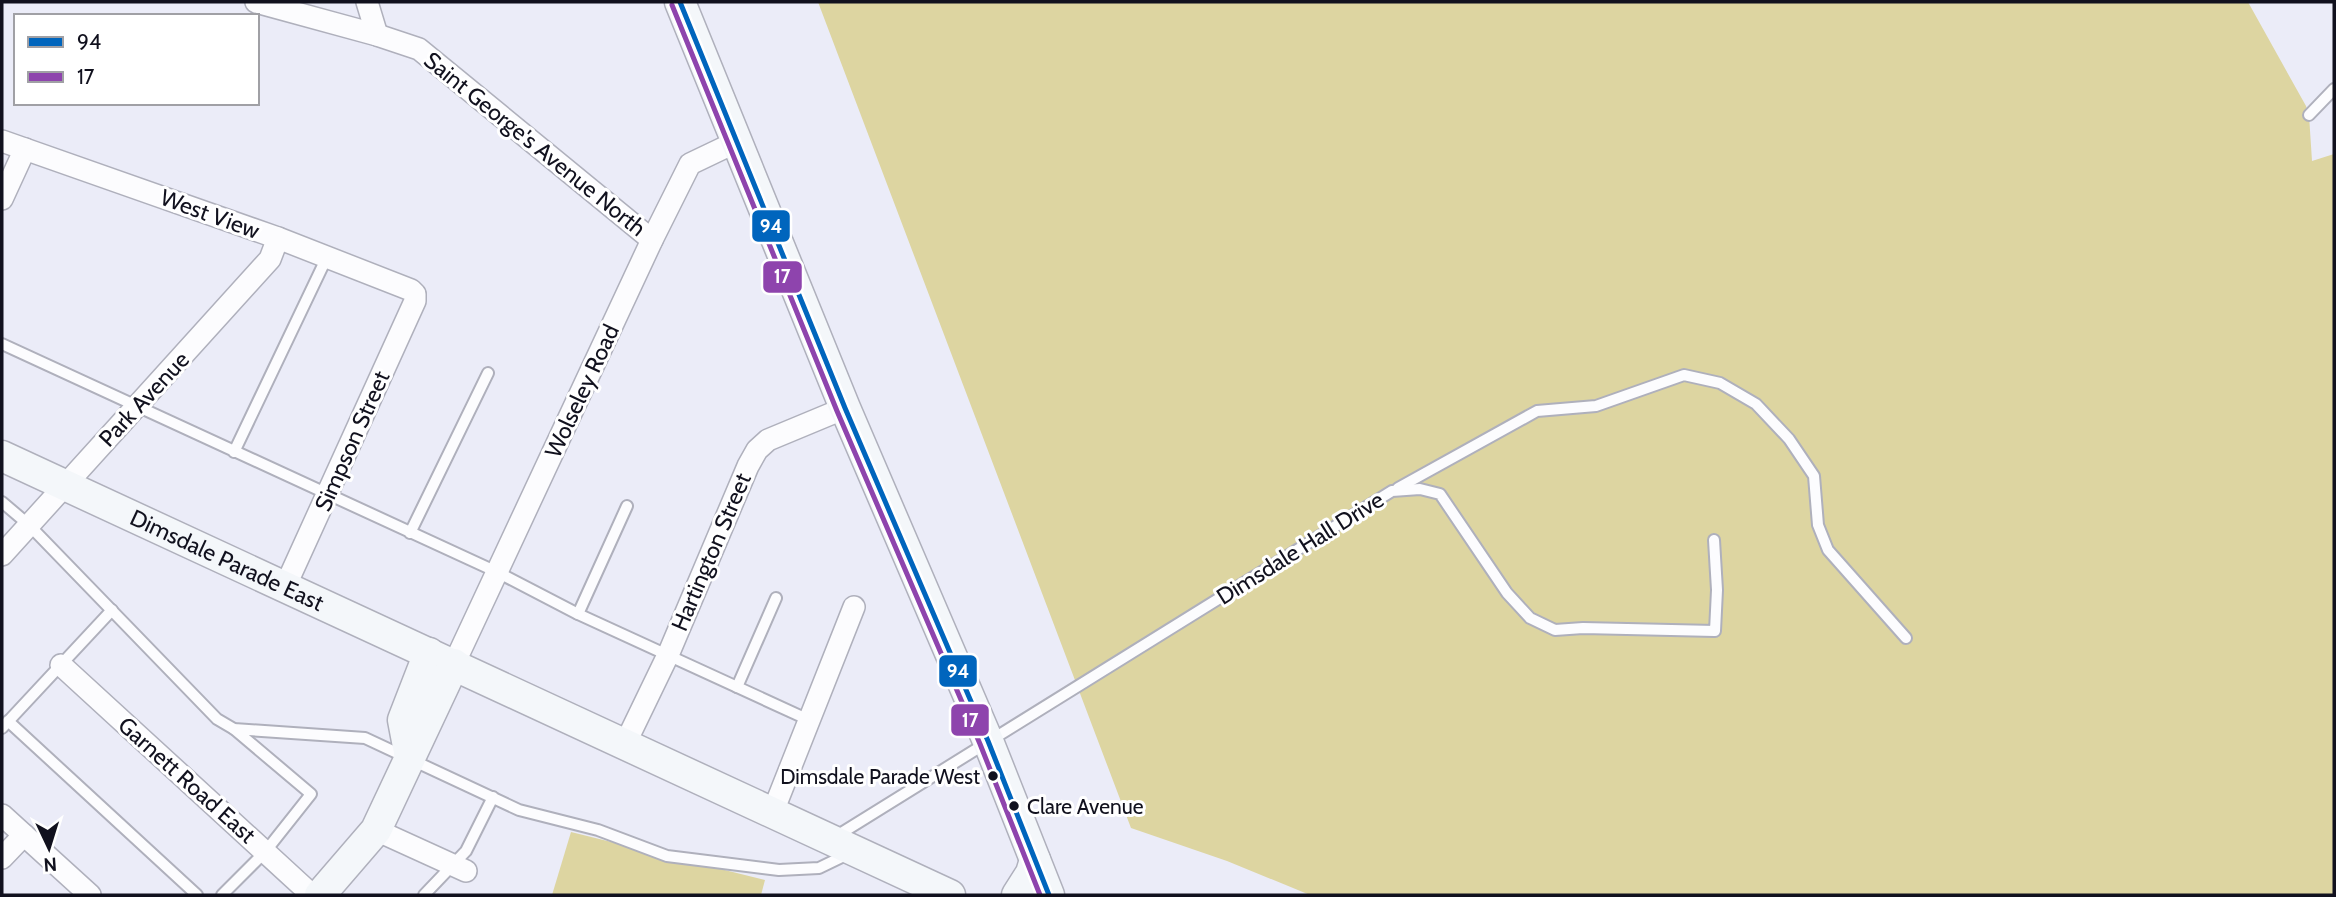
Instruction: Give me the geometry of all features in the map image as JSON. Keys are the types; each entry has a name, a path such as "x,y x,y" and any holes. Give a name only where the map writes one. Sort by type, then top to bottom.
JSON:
{"main road":[{"path":"680,2 845,408 988,741 1049,895"},
{"name":"Dimsdale Parade East","path":"2,456 441,658"},
{"path":"320,895 376,830 410,757 441,658 950,895"},
{"path":"1017,895 1031,873 1035,860"}],"street":[{"name":"Saint George's Avenue North","path":"256,2 419,49 652,240"},
{"path":"367,2 377,35"},
{"name":"West View","path":"2,141 327,257 415,294"},
{"name":"Wolseley Road","path":"441,658 497,572 690,164 736,142"},
{"path":"2,199 25,149"},
{"name":"Park Avenue","path":"2,555 270,259 278,239"},
{"name":"Simpson Street","path":"285,587 415,301 415,294"},
{"name":"Hartington Street","path":"625,744 668,655 757,450 768,440 845,408"},
{"path":"772,814 854,607"},
{"name":"Garnett Road East","path":"61,665 312,895"},
{"path":"2,815 90,895"},
{"path":"376,830 460,868"},
{"path":"2,858 24,835"}],"lane":[{"path":"2309,115 2334,89"},
{"path":"234,452 327,257"},
{"path":"2,344 497,572 578,614 809,720"},
{"path":"410,533 488,373"},
{"path":"1392,491 1537,411 1596,406 1684,375 1720,383 1756,404 1789,439 1814,476 1818,525 1828,550 1906,638"},
{"name":"Dimsdale Hall Drive","path":"234,729 365,738 519,810 617,836 667,856 779,870 818,868 842,846 988,741 1392,491 1420,489 1440,494 1507,593 1530,618 1555,630 1583,628 1714,631 1717,590 1714,540"},
{"path":"2,502 29,525 217,719 234,729 310,794 265,852 222,895"},
{"path":"578,614 627,506"},
{"path":"737,687 776,598"},
{"path":"112,610 5,724 197,895"},
{"path":"424,895 460,868 493,797"}],"shaded area":[{"path":"818,2 2248,2 2306,106 2312,161 2334,154 2334,895 1310,895 1227,861 1131,828"},
{"path":"571,832 765,880 761,895 552,895"}],"transit line":[{"name":"94","path":"680,2 845,408 988,741 1049,895"},
{"name":"17","path":"672,5 837,411 980,744 1040,895"}],"place":[{"name":"Dimsdale Parade West","path":"993,776"},
{"name":"Clare Avenue","path":"1014,806"}]}
